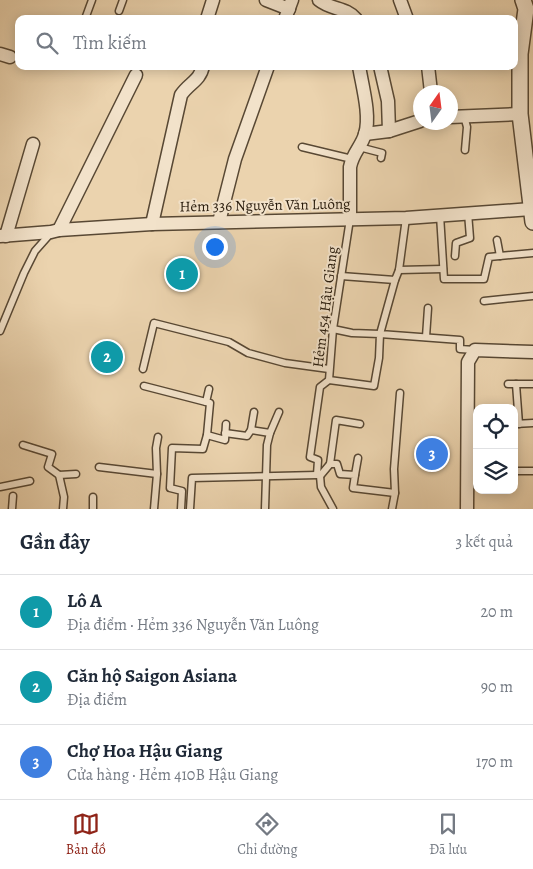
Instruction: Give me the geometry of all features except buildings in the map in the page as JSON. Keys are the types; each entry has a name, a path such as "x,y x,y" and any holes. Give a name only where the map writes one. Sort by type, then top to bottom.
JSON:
{"street":[{"path":"208,15 214,0"},
{"path":"266,0 289,9"},
{"path":"319,0 333,9 344,10 353,15"},
{"path":"400,0 406,15"},
{"path":"523,0 526,9 520,54 520,114 532,216"},
{"path":"152,224 181,95 186,88 199,78 202,70"},
{"path":"218,222 235,158 267,70"},
{"path":"350,219 350,167 365,134 367,118 360,70"},
{"path":"381,70 388,101 388,131"},
{"path":"428,70 430,85"},
{"path":"55,231 136,75"},
{"path":"458,116 520,114"},
{"path":"365,134 388,131 413,123"},
{"path":"3,236 33,144"},
{"name":"Hẻm 336 Nguyễn Văn Luông","path":"3,236 152,224 406,218 468,213 532,216"},
{"path":"467,509 472,470 472,425 468,362 475,350 533,352"}],"lane":[{"path":"86,15 92,0"},
{"path":"119,11 122,0"},
{"path":"464,116 467,127 465,150"},
{"path":"302,147 355,153 382,152"},
{"path":"455,256 456,242 470,238 468,213"},
{"path":"440,215 444,279 484,279 489,258 533,253"},
{"path":"329,380 374,386 379,358 380,334 399,270 406,218"},
{"name":"Hẻm 454 Hậu Giang","path":"333,509 321,487 318,460 310,457 320,387 329,380 333,329 350,219"},
{"path":"0,331 35,251 55,231"},
{"path":"497,240 500,256"},
{"path":"399,270 443,269"},
{"path":"341,276 395,280"},
{"path":"484,301 533,296"},
{"path":"426,337 428,308"},
{"path":"143,369 154,322 229,342 248,353 285,363 329,369"},
{"path":"333,329 352,333 460,340 460,349 475,350"},
{"path":"508,384 533,384"},
{"path":"516,384 516,404"},
{"path":"144,386 210,402 207,435 203,449 172,448 170,488 182,491 181,509"},
{"path":"206,402 209,389"},
{"path":"392,509 395,493 394,468 400,393"},
{"path":"225,433 247,436 252,430 254,412"},
{"path":"265,509 267,445 279,412"},
{"path":"190,509 192,478 319,476 330,464 336,420 360,424"},
{"path":"207,435 225,440 226,424"},
{"path":"518,424 533,424"},
{"path":"252,430 270,433"},
{"path":"154,509 158,437"},
{"path":"23,445 52,454 48,467 59,475 76,474"},
{"path":"358,458 353,488 395,493"},
{"path":"330,464 337,464 340,474 355,475"},
{"path":"98,467 157,474"},
{"path":"518,470 533,471"},
{"path":"59,475 64,497 63,509"},
{"path":"0,487 30,481"},
{"path":"12,509 13,496"},
{"path":"93,497 93,509"}],"place":[{"name":"Lô A","path":"182,274"},
{"name":"Căn hộ Saigon Asiana","path":"107,357"},
{"name":"Chợ Hoa Hậu Giang","path":"432,454"}]}
